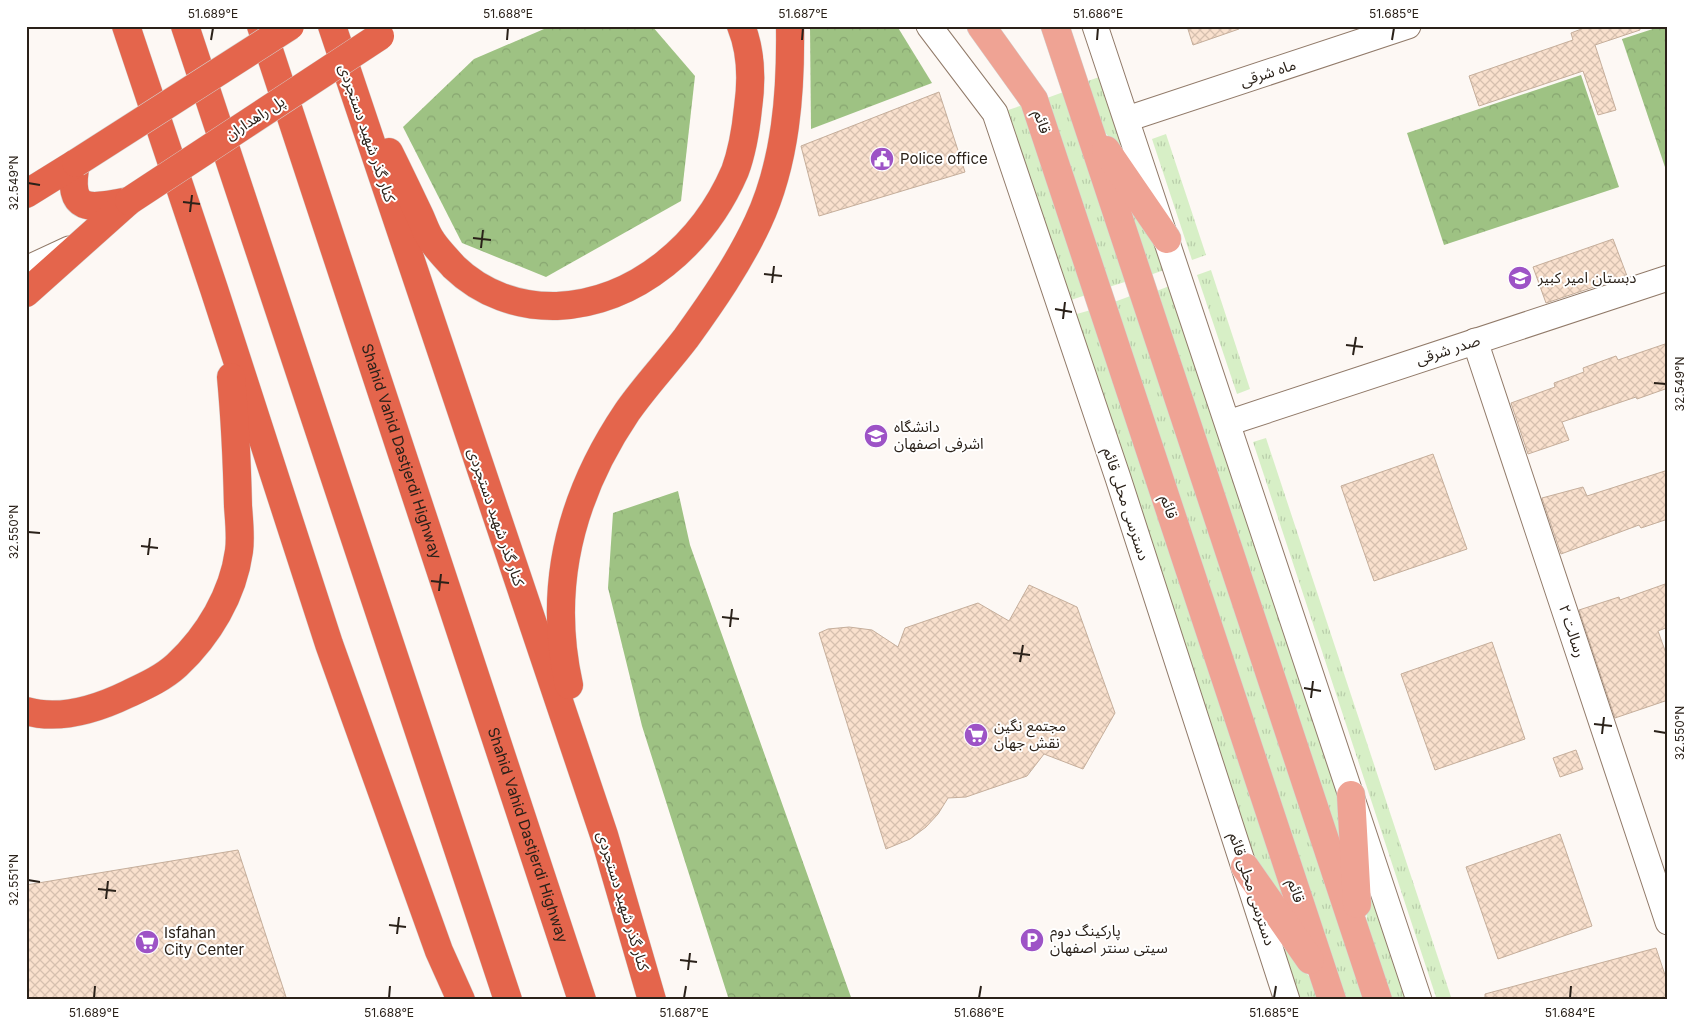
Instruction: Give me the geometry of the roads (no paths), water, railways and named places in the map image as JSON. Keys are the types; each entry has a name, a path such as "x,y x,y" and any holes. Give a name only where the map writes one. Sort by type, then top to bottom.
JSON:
{"highway":[{"path":"117,26 146,86"},
{"path":"126,26 226,324 329,644 439,951 460,1000"},
{"path":"185,26 508,1000"},
{"name":"Shahid Vahid Dastjerdi Highway","path":"261,26 582,1000"},
{"path":"26,194 290,26"},
{"path":"333,31 431,240 456,268 484,290 510,302 542,306 574,305 601,299 639,282 667,263 696,234 717,206 735,170 747,122 751,84 749,45 741,26"},
{"path":"604,835 562,651 561,596 567,545 579,502 601,454 628,411 686,338 741,255 758,221 776,175 786,120 790,26"},
{"name":"کنار گذر شهید دستجردی","path":"333,31 604,835 652,1000"},
{"name":"پل راهداران","path":"129,201 387,31"},
{"path":"76,163 72,182 74,192 79,200 87,206 98,207 129,201"},
{"path":"26,293 129,201"},
{"path":"26,711 43,716 83,711 118,699 154,681 176,666 208,630 226,597 239,551 237,438 226,324"}],"main road":[{"name":"قائم","path":"981,26 1034,100 1330,993"},
{"path":"1054,26 1378,1000"},
{"path":"1088,124 1167,240"},
{"path":"1351,795 1358,940"},
{"path":"1245,867 1330,993"}],"street":[{"name":"دسترسی محلی قائم","path":"930,26 995,113 1118,478 1287,1000"},
{"path":"1095,26 1419,1000"},
{"name":"ماه شرقی","path":"1127,118 1408,26"},
{"path":"26,270 84,242"},
{"name":"صدر شرقی","path":"1228,423 1668,278"},
{"name":"رسالت ۲","path":"1476,341 1668,922"}],"place":[{"name":"Police office","path":"882,159"},
{"name":"دبستان امیر کبیر","path":"1520,278"},
{"name":"دانشگاه اشرفی اصفهان","path":"876,436"},
{"name":"مجتمع نگین نقش جهان","path":"976,735"},
{"name":"پارکینگ دوم سیتی سنتر اصفهان","path":"1032,940"},
{"name":"Isfahan City Center","path":"147,942"}]}
